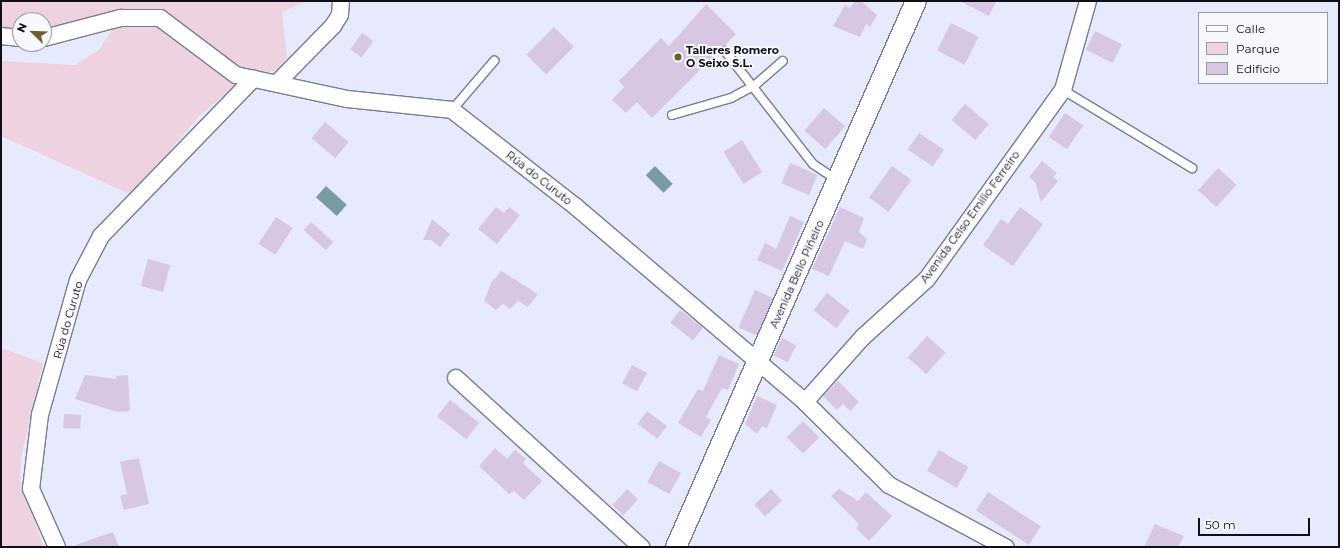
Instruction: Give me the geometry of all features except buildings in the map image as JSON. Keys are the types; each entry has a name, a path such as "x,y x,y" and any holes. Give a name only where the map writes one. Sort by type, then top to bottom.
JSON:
{"street":[{"path":"277,83 333,26 340,15 341,1"},
{"name":"Avenida Bello Piñeiro","path":"674,545 758,363 916,1"},
{"name":"Avenida Celso Emilio Ferreiro","path":"805,402 863,337 927,279 1063,90 1088,1"},
{"path":"52,36 121,18 160,18 226,69 253,79 347,99 452,110"},
{"path":"1,36 12,37"},
{"name":"Rúa do Curuto","path":"57,547 31,489 40,415 78,280 101,236 253,79"},
{"name":"Rúa do Curuto","path":"452,110 575,206 758,363"},
{"path":"758,363 805,402 889,485 1005,547"},
{"path":"456,378 641,547"}],"lane":[{"path":"725,51 754,86 813,164 838,181"},
{"path":"452,110 494,61"},
{"path":"672,115 731,98 754,86 783,61"},
{"path":"1063,90 1192,168"}],"green space":[{"path":"1,1 307,1 282,12 287,58 277,70 258,75 240,71 161,14 52,30 52,12 12,12 12,31 1,30"},
{"path":"149,20 239,83 201,114 132,195 1,136 1,61 75,65 99,50 116,24"},
{"path":"1,348 43,363 21,458 20,481 44,547 1,547"}],"shaded area":[{"path":"655,166 673,184 663,193 646,175"},
{"path":"326,186 347,205 337,216 316,197"}],"place":[{"name":"Talleres Romero O Seixo S.L.","path":"678,57"}]}
